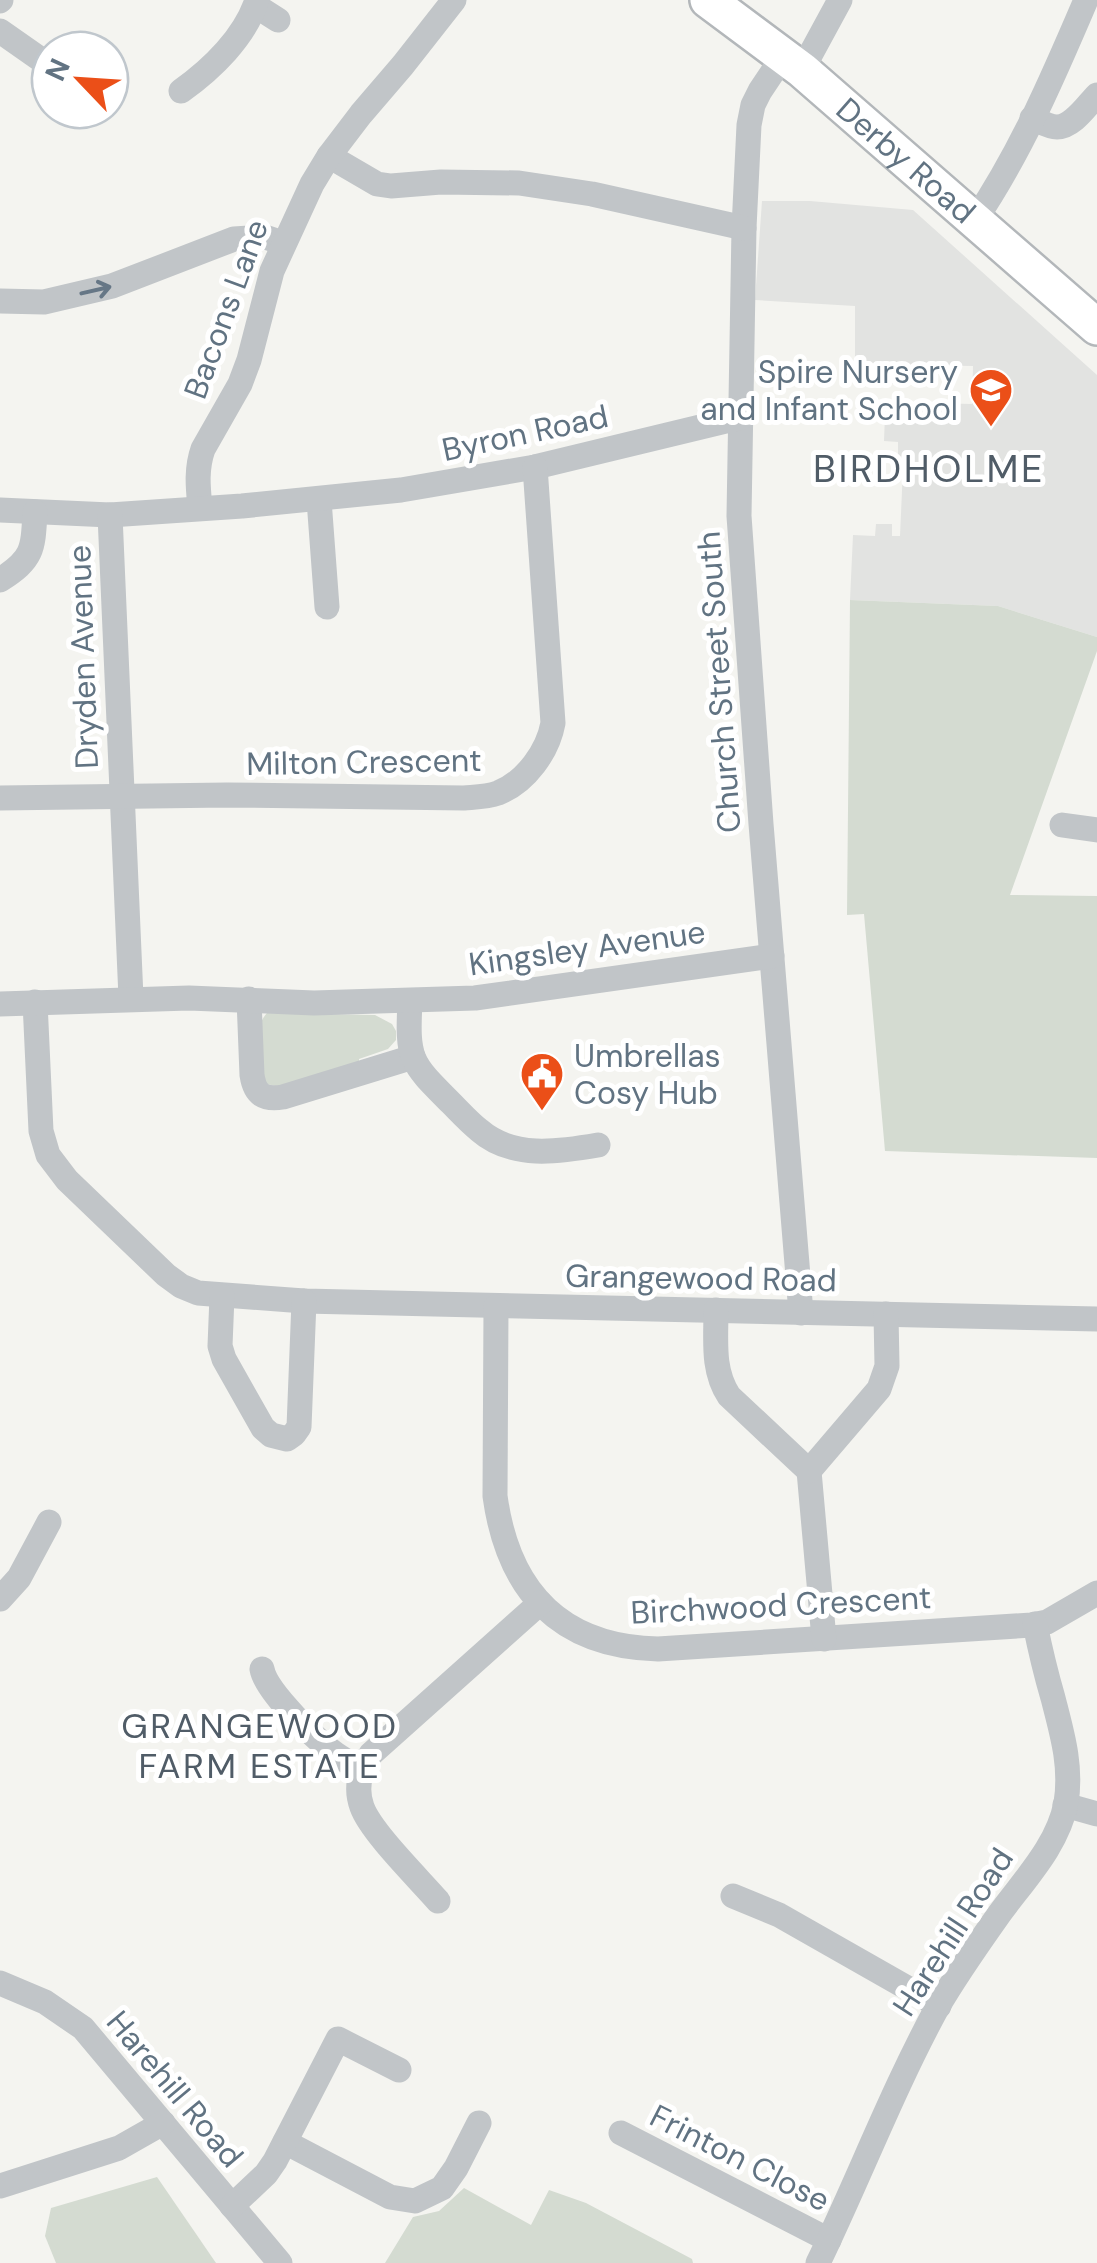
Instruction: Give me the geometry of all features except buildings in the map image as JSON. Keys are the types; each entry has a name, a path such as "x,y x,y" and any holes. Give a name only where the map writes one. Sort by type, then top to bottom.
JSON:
{"highway":[{"name":"Derby Road","path":"708,0 793,62 1097,327"}],"street":[{"name":"Bacons Lane","path":"200,508 198,478 203,448 240,384 272,271 312,184 329,156 454,0"},
{"name":"Church Street South","path":"802,1313 739,516 744,228 753,106 760,90 793,62 840,0"},
{"path":"975,220 996,189 1032,118 1086,0"},
{"path":"181,91 204,75 264,8"},
{"path":"0,31 30,52"},
{"path":"1032,118 1057,127 1066,124 1097,94"},
{"path":"329,156 377,184 519,183 592,194 744,228"},
{"path":"0,302 44,302 112,286 234,239 265,237 283,243"},
{"name":"Byron Road","path":"0,510 110,515 400,490 535,467 742,417"},
{"name":"Milton Crescent","path":"121,796 464,798 498,792 518,780 541,754 553,722 535,467"},
{"path":"318,500 327,607"},
{"path":"0,580 21,566 29,555 35,512"},
{"name":"Dryden Avenue","path":"110,515 131,998"},
{"name":"Dryden Avenue","path":"0,798 121,796"},
{"path":"1062,825 1097,830"},
{"name":"Kingsley Avenue","path":"0,1004 131,998 314,1003 476,998 772,956"},
{"path":"250,1000 252,1076 260,1096 283,1097 413,1057"},
{"path":"410,1001 408,1037 419,1071 481,1132 500,1143 544,1153 598,1145"},
{"name":"Grangewood Road","path":"34,1002 41,1131 55,1166 166,1275 198,1294 496,1307 1097,1319"},
{"path":"222,1296 220,1346 224,1359 263,1428 279,1438 294,1434 299,1426 304,1301"},
{"name":"Birchwood Crescent","path":"496,1307 494,1496 498,1523 508,1556 522,1580 540,1603 580,1632 635,1649 658,1649 1034,1624 1047,1622 1097,1593"},
{"path":"716,1310 716,1371 723,1387 809,1471 824,1638"},
{"path":"809,1471 879,1389 887,1366 886,1314"},
{"path":"0,1600 18,1578 48,1522"},
{"path":"438,1901 362,1810 361,1768 371,1754 540,1603"},
{"name":"Harehill Road","path":"823,2252 897,2086 939,2006 973,1950 1058,1831 1068,1781 1061,1724 1034,1624"},
{"path":"262,1669 267,1683 320,1742 361,1768"},
{"path":"1065,1805 1097,1814"},
{"path":"732,1896 779,1915 939,2006"},
{"name":"Harehill Road","path":"0,1983 45,2002 84,2028 280,2263"},
{"path":"232,2206 266,2174 338,2040 400,2070"},
{"path":"285,2142 390,2196 415,2201 442,2188 479,2122"},
{"path":"0,2186 118,2148 163,2123"},
{"name":"Frinton Close","path":"621,2133 823,2252"}],"shaded area":[{"name":"Spire Nursery and Infant School","path":"762,201 913,210 1097,375 1097,637 998,606 850,600 853,535 875,536 876,524 892,524 892,536 900,536 906,457 898,456 898,442 884,441 885,415 891,415 892,402 972,404 973,366 911,365 910,384 865,384 855,365 855,306 755,300"},
{"path":"850,600 998,606 1097,637 1097,651 1010,895 1097,896 1097,1158 885,1151 864,914 847,915"},
{"path":"267,1013 375,1015 392,1024 396,1040 388,1049 359,1059 359,1066 289,1089 262,1083 258,1037"},
{"path":"157,2177 216,2263 56,2263 45,2236 51,2208"},
{"path":"464,2188 531,2225 549,2190 586,2203 693,2263 385,2263 413,2217 439,2211"}],"place":[{"name":"Spire Nursery and Infant School","path":"991,428"},
{"name":"Umbrellas Cosy Hub","path":"542,1112"}],"district":[{"name":"BIRDHOLME","path":"929,469"},
{"name":"GRANGEWOOD FARM ESTATE","path":"260,1746"}]}
